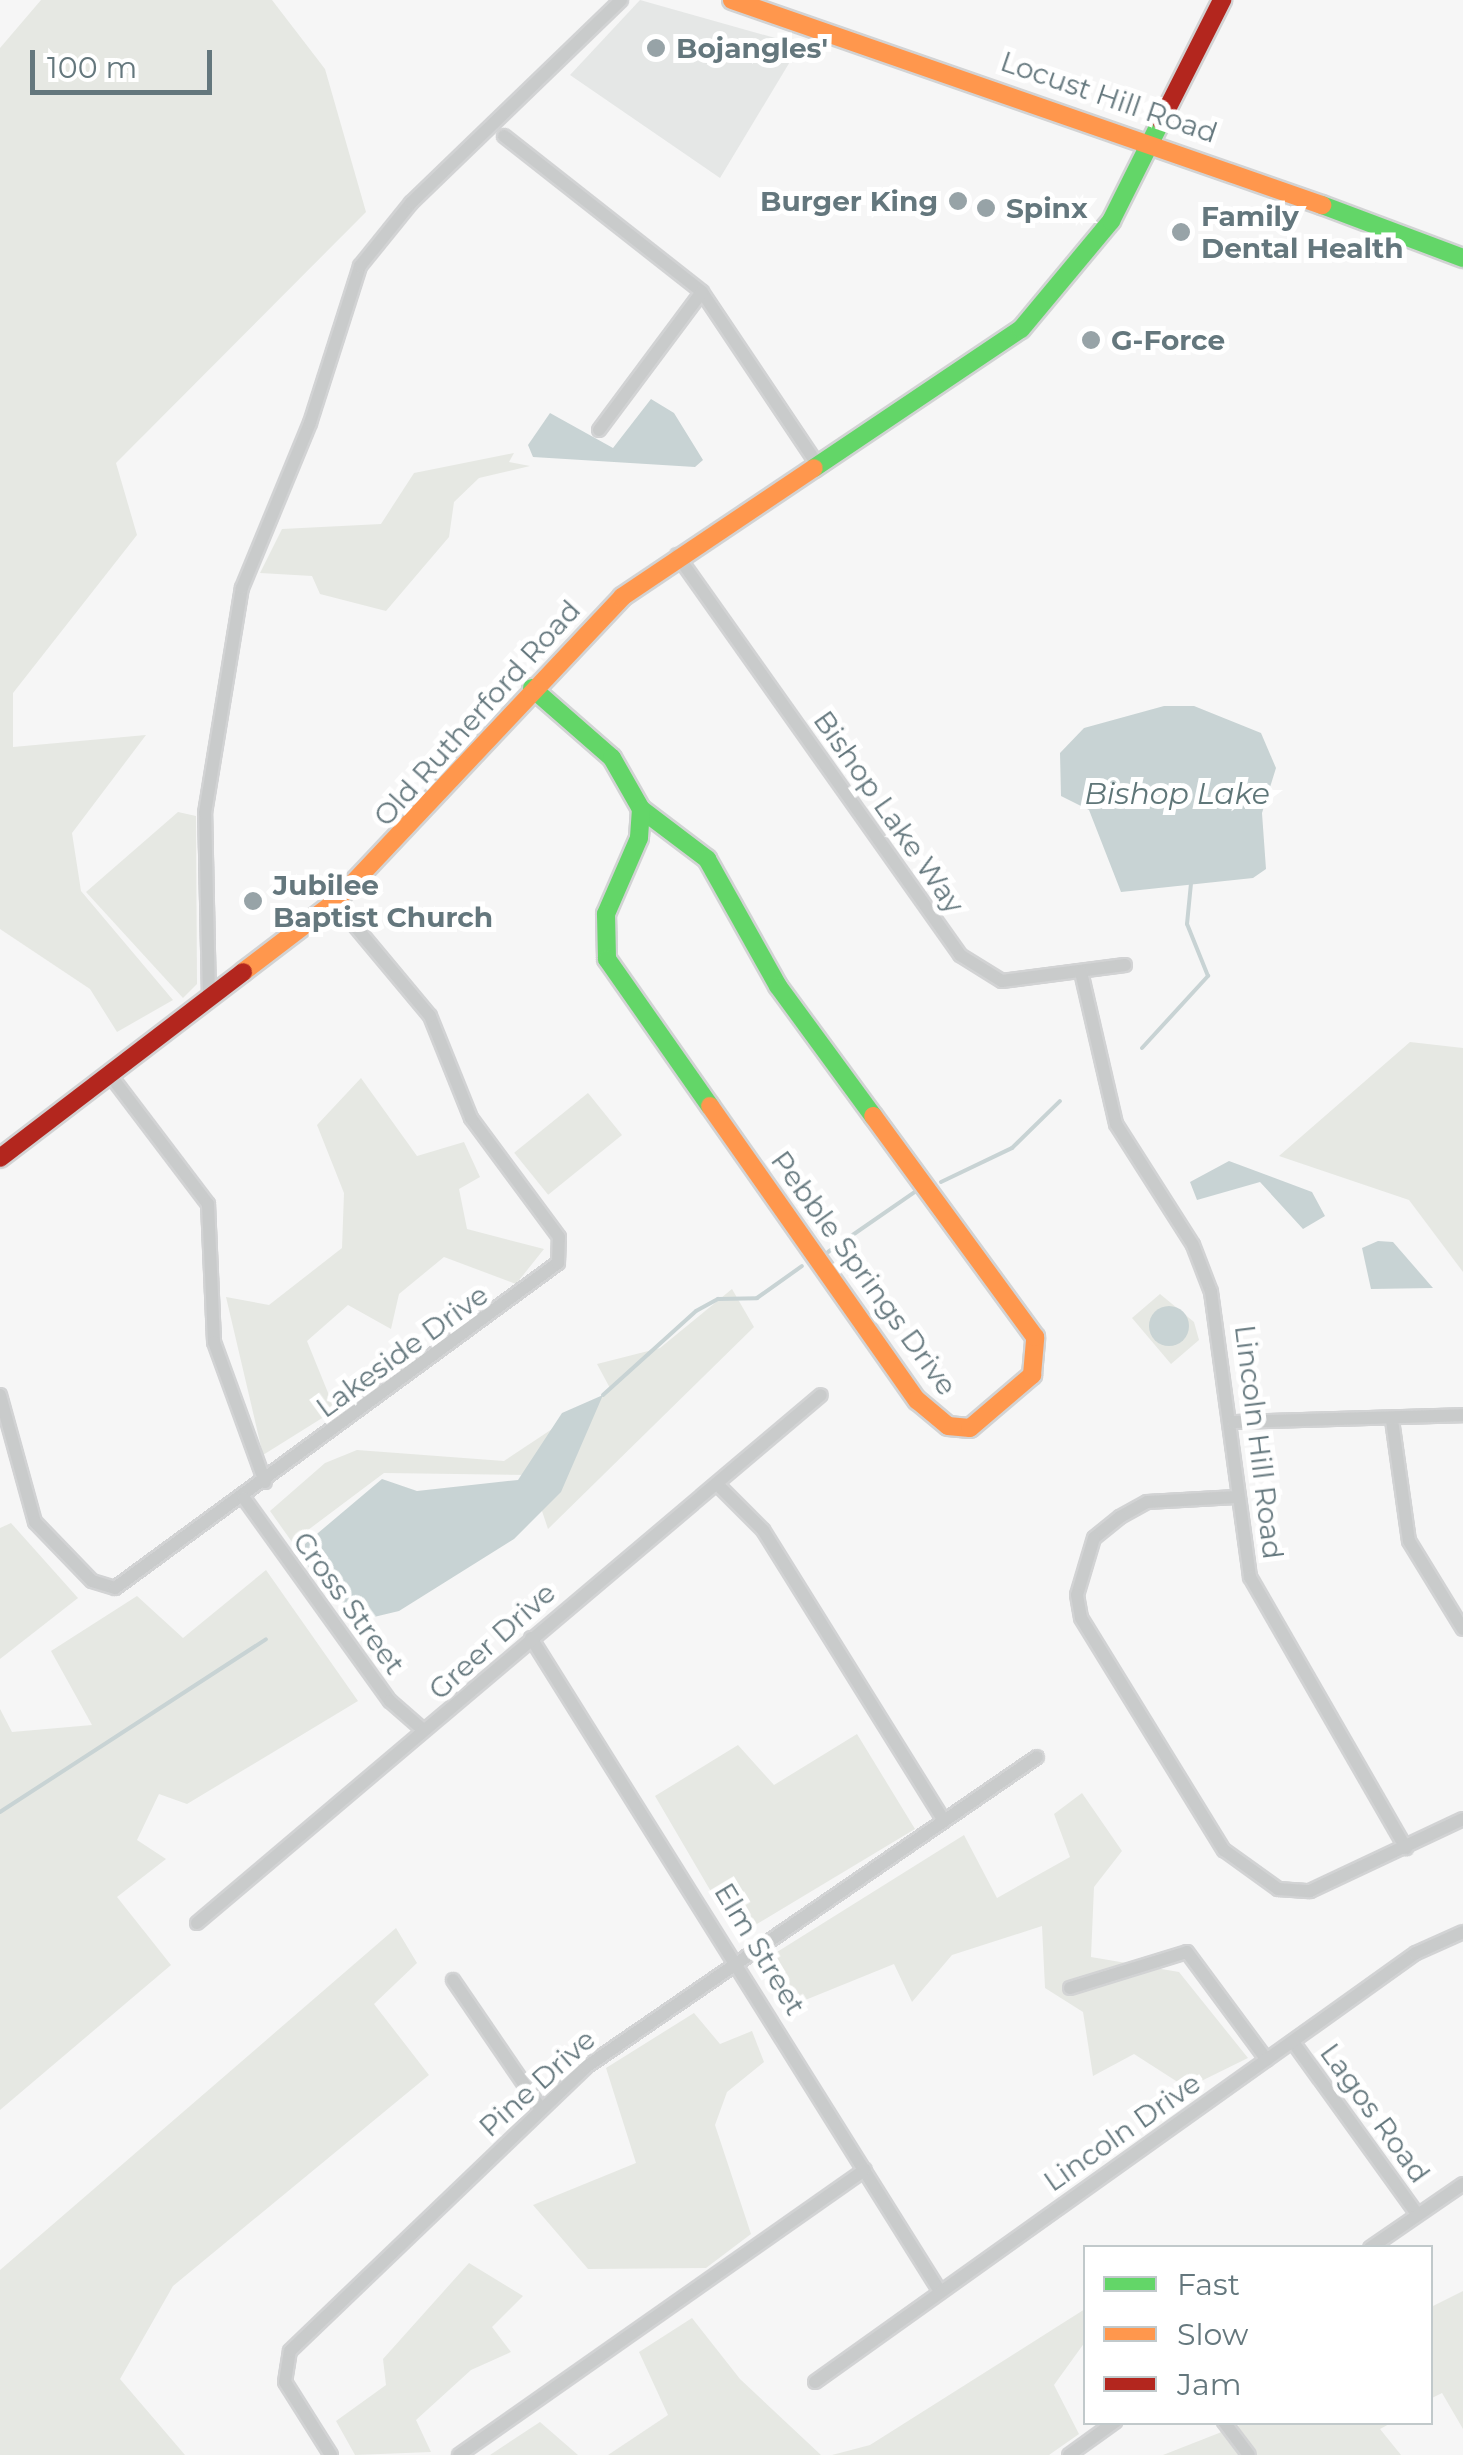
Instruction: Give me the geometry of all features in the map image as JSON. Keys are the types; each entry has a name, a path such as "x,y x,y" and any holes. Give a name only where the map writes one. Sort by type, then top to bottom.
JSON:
{"street":[{"path":"210,998 204,813 242,588 310,423 360,266 411,203 621,0"},
{"name":"Locust Hill Road","path":"732,0 1154,141 1463,258"},
{"name":"Old Rutherford Road","path":"0,1158 334,902 532,688 676,555 1020,329 1091,251 1154,141 1222,0"},
{"path":"504,136 702,292 818,465"},
{"path":"599,430 702,292"},
{"name":"Bishop Lake Way","path":"676,555 960,955 1002,981 1124,965"},
{"name":"Pebble Springs Drive","path":"532,688 612,758 641,809 713,867 799,1016 1035,1337 1032,1375 970,1428 948,1426 918,1400 607,959 606,914 640,838 641,809"},
{"name":"Lakeside Drive","path":"0,1395 35,1522 102,1588 121,1586 530,1288 562,1250 471,1118 430,1016 334,902"},
{"name":"Lincoln Hill Road","path":"1081,972 1116,1124 1193,1245 1211,1292 1233,1422 1236,1497 1264,1608 1406,1848"},
{"path":"110,1075 208,1204 214,1342 265,1482"},
{"name":"Greer Drive","path":"196,1924 681,1510 721,1488 821,1395"},
{"path":"1233,1422 1463,1415"},
{"path":"1392,1420 1403,1525 1463,1629"},
{"path":"721,1488 763,1530 942,1818"},
{"path":"1236,1497 1147,1502 1120,1516 1094,1538 1082,1564 1081,1618 1224,1850 1278,1888 1310,1891 1463,1819"},
{"name":"Cross Street","path":"244,1498 390,1702 422,1728"},
{"name":"Elm Street","path":"531,1638 939,2290"},
{"name":"Pine Drive","path":"331,2455 285,2382 287,2356 541,2109 736,1960 942,1818 1037,1758"},
{"name":"Lincoln Drive","path":"815,2382 1416,1953 1463,1932"},
{"path":"1070,1988 1187,1952 1267,2060"},
{"path":"453,1980 541,2109"},
{"name":"Lagos Road","path":"1293,2042 1417,2214"},
{"path":"460,2455 865,2170"},
{"path":"1374,2245 1463,2184"},
{"path":"1069,2455 1110,2425"},
{"path":"1226,2425 1249,2455"}],"shaded area":[{"path":"41,0 272,0 325,69 366,212 116,463 137,535 13,693 13,747 146,735 72,833 81,891 173,1000 117,1032 90,989 0,929 0,48"},
{"path":"640,0 800,45 720,178 570,75"},
{"path":"514,453 509,462 530,466 479,478 454,502 449,537 386,611 320,594 312,576 260,573 282,529 381,524 414,473"},
{"path":"178,812 196,816 197,984 183,998 86,892"},
{"path":"1410,1042 1463,1048 1463,1272 1409,1200 1279,1156"},
{"path":"361,1078 417,1156 464,1142 480,1177 459,1189 467,1229 544,1249 516,1284 444,1257 399,1294 391,1329 348,1305 307,1341 335,1410 263,1455 226,1297 269,1305 342,1248 344,1193 317,1125"},
{"path":"588,1093 622,1135 548,1195 514,1153"},
{"path":"732,1289 754,1327 548,1529 530,1475 384,1473 292,1542 270,1511 325,1463 357,1450 504,1461 611,1390 597,1364 660,1348"},
{"path":"1160,1294 1194,1322 1199,1340 1171,1364 1132,1318"},
{"path":"11,1523 78,1598 0,1659 0,1528"},
{"path":"266,1570 358,1701 187,1804 159,1794 137,1840 166,1859 117,1897 171,1965 0,2110 0,1709 12,1732 92,1725 51,1651 137,1596 183,1638"},
{"path":"857,1734 915,1829 737,1936 655,1796 738,1745 774,1785"},
{"path":"1082,1793 1122,1851 1094,1887 1091,1957 1179,1972 1248,2058 1187,2088 1134,2054 1093,2076 1083,2012 1045,1988 1042,1926 952,1955 912,2002 894,1964 793,2005 769,1957 964,1835 997,1898 1070,1857 1054,1814"},
{"path":"396,1928 417,1963 374,2004 429,2075 173,2286 120,2379 185,2455 0,2455 0,2270"},
{"path":"694,2013 720,2044 752,2031 764,2062 727,2092 715,2125 751,2234 706,2268 588,2269 533,2205 636,2163 606,2068"},
{"path":"469,2263 523,2296 492,2327 511,2352 471,2370 416,2420 431,2452 355,2455 336,2421 386,2385 383,2359"},
{"path":"1463,2291 1463,2429 1442,2393 1433,2398 1433,2306"},
{"path":"1083,2310 1083,2345 1054,2385 1079,2434 1049,2455 832,2455 870,2445"},
{"path":"692,2318 740,2379 821,2455 608,2455 668,2415 639,2352"},
{"path":"540,2422 578,2455 490,2455"},
{"path":"1239,2425 1387,2425 1380,2429 1401,2455 1163,2455"}],"water":[{"path":"651,399 674,413 703,460 695,467 533,457 528,445 550,413 613,448"},
{"name":"Bishop Lake","path":"1164,706 1194,706 1261,733 1276,768 1262,813 1266,869 1253,878 1121,892 1089,810 1061,796 1060,753 1084,728"},
{"path":"1229,1161 1312,1192 1325,1216 1303,1229 1260,1182 1197,1200 1190,1182"},
{"path":"1378,1241 1393,1242 1433,1288 1371,1289 1362,1248"},
{"path":"1169,1306 1183,1312 1189,1326 1183,1340 1169,1346 1155,1340 1149,1326 1155,1312"},
{"path":"603,1395 561,1492 514,1539 399,1611 353,1622 305,1563 305,1544 382,1479 417,1491 518,1480 562,1413"}],"waterway":[{"path":"1142,1048 1208,976 1187,924 1191,883"},
{"path":"941,1182 1012,1148 1060,1101"},
{"path":"828,1252 916,1191"},
{"path":"603,1395 696,1311 718,1299 757,1298 802,1266"},
{"path":"0,1812 266,1639"}],"traffic: fast":[{"path":"814,468 1021,329 1111,221 1161,121"},
{"path":"1322,205 1463,258"},
{"path":"532,688 612,758 641,809 707,859 778,986 873,1116"},
{"path":"641,809 639,838 606,914 607,959 710,1106"}],"traffic: slow":[{"path":"732,0 1322,205"},
{"path":"243,972 335,902 622,597 814,468"},
{"path":"710,1106 917,1400 948,1426 970,1428 1032,1375 1035,1337 873,1116"}],"traffic: jam":[{"path":"1161,121 1222,0"},
{"path":"0,1158 243,972"}],"place":[{"name":"Bojangles'","path":"656,48"},
{"name":"Burger King","path":"958,201"},
{"name":"Spinx","path":"986,208"},
{"name":"Family Dental Health","path":"1181,232"},
{"name":"G-Force","path":"1091,340"},
{"name":"Jubilee Baptist Church","path":"253,901"}]}
